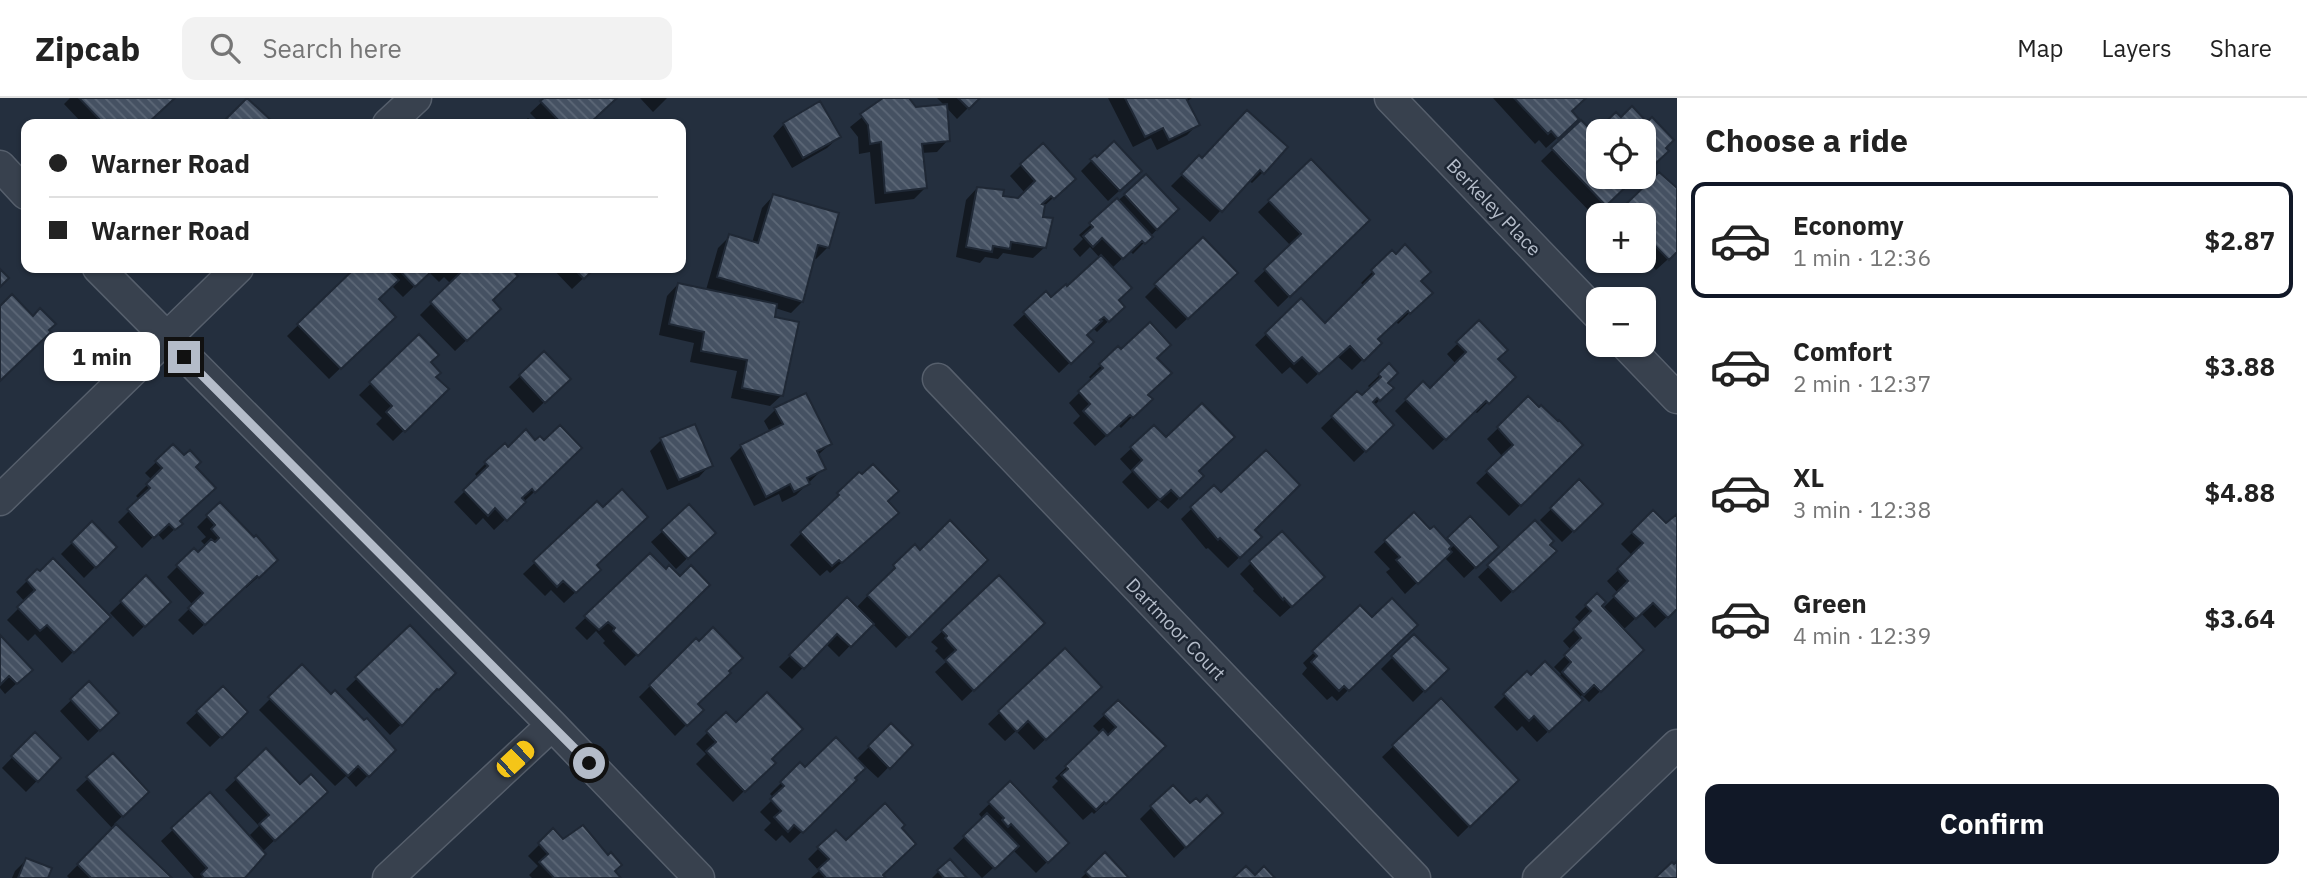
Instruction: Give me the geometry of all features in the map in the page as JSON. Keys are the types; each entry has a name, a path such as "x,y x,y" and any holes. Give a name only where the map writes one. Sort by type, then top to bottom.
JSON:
{"street":[{"path":"393,119 415,98"},
{"name":"Berkeley Place","path":"1390,98 1586,302"},
{"path":"0,166 21,189"},
{"path":"103,273 552,725 699,878"},
{"path":"0,500 232,273"},
{"path":"1638,357 1677,398"},
{"name":"Dartmoor Court","path":"938,379 1415,878"},
{"path":"388,878 552,725"},
{"path":"1538,878 1677,745"}],"building":[{"path":"79,98 175,98 152,119 99,119"},
{"path":"247,98 270,119 226,119"},
{"path":"544,98 617,98 594,119 557,119 540,101"},
{"path":"883,98 909,98 916,107 947,104 950,141 922,144 927,188 885,193 881,142 870,144 868,125 860,114"},
{"path":"958,98 980,98 969,109"},
{"path":"1125,98 1186,98 1200,125 1169,140 1163,128 1145,137"},
{"path":"1514,98 1586,98 1572,111 1579,119 1558,139 1551,131 1548,134"},
{"path":"820,101 841,137 803,158 783,123"},
{"path":"1632,106 1644,119 1609,119 1616,112 1621,117"},
{"path":"1247,110 1288,147 1264,174 1260,170 1222,212 1181,174 1199,155 1202,158"},
{"path":"1581,120 1586,125 1586,185 1551,148"},
{"path":"1656,121 1674,140 1666,148 1669,151 1656,163"},
{"path":"1114,141 1142,171 1120,191 1090,159 1095,155 1097,157"},
{"path":"1043,143 1076,179 1054,199 1051,196 1042,204 1045,205 1043,217 1053,218 1046,248 1011,242 1010,249 993,246 992,252 966,247 977,187 1004,190 1003,196 1018,198 1035,181 1020,164"},
{"path":"1311,159 1370,220 1290,297 1264,269 1301,234 1268,200"},
{"path":"1659,172 1677,188 1677,252 1669,260 1656,246 1656,203 1627,203 1642,189 1656,189 1656,175"},
{"path":"1146,174 1179,209 1157,230 1124,194"},
{"path":"1590,189 1624,189 1609,203 1603,203"},
{"path":"773,194 839,213 829,248 818,245 803,302 717,277 729,234 758,243"},
{"path":"1117,198 1153,237 1145,244 1142,241 1123,259 1102,238 1093,247 1083,236 1093,227 1089,223"},
{"path":"1203,237 1238,273 1188,319 1154,284"},
{"path":"1405,244 1431,272 1421,281 1433,293 1410,314 1408,311 1378,339 1382,343 1364,361 1350,346 1319,374 1302,357 1294,364 1265,333 1301,298 1325,323 1374,274 1371,270 1392,250 1396,254"},
{"path":"1101,255 1132,288 1119,300 1125,307 1109,322 1104,317 1100,320 1102,321 1087,335 1094,342 1071,364 1023,312 1046,291 1051,297 1066,284 1067,286"},
{"path":"0,269 9,278 0,287"},
{"path":"350,273 392,273 399,280 379,299 396,317 341,369 297,324"},
{"path":"402,273 430,273 415,287"},
{"path":"460,273 515,273 518,276 493,300 501,309 467,341 430,302"},
{"path":"578,273 590,273 584,279"},
{"path":"678,283 777,304 775,317 799,322 783,396 742,388 747,360 701,351 704,332 669,324"},
{"path":"12,294 33,316 40,308 56,324 0,381 0,306"},
{"path":"1479,320 1508,350 1498,359 1516,377 1489,404 1486,401 1446,440 1405,399 1423,381 1430,388 1466,352 1456,342"},
{"path":"1150,322 1171,345 1157,358 1172,373 1148,395 1153,399 1133,418 1130,415 1107,436 1083,411 1090,404 1078,391 1103,368 1099,364 1118,346 1121,349"},
{"path":"419,334 439,355 431,362 441,373 436,377 449,389 405,432 386,412 392,406 369,382"},
{"path":"544,351 571,379 545,403 519,375"},
{"path":"1389,363 1398,373 1388,383 1394,388 1380,401 1377,398 1373,402 1394,425 1366,452 1331,416 1357,391 1362,395 1381,377 1378,374"},
{"path":"806,393 832,444 817,451 826,469 807,478 810,484 794,492 790,484 766,497 740,445 783,424 774,408"},
{"path":"1528,396 1559,420 1583,445 1521,506 1486,471 1513,445 1497,427"},
{"path":"1202,403 1235,437 1199,471 1204,476 1180,499 1171,490 1160,500 1132,470 1142,460 1130,447 1154,425 1166,437"},
{"path":"695,424 713,466 679,480 660,438"},
{"path":"560,425 582,448 535,493 532,489 522,498 526,502 507,521 495,508 488,516 463,490 488,466 484,462 505,443 508,447 526,429 535,440 540,436 544,440"},
{"path":"173,444 184,455 190,450 201,462 196,467 216,488 180,521 183,524 175,530 169,524 154,538 127,509 150,488 146,484 162,468 155,461"},
{"path":"1266,450 1300,485 1255,530 1262,537 1240,558 1220,538 1218,540 1190,507 1214,485 1221,492"},
{"path":"873,464 899,491 888,501 899,513 842,563 839,560 832,566 800,532 859,472 862,474"},
{"path":"1579,479 1603,504 1574,532 1550,508"},
{"path":"622,489 648,517 597,565 601,570 576,593 563,581 557,587 533,561 597,501 603,507"},
{"path":"220,502 254,537 256,535 278,560 205,625 188,608 203,593 176,565 194,548 198,552 211,539 215,542 219,538 211,529 215,525 206,515"},
{"path":"689,504 716,533 688,559 661,530"},
{"path":"1653,510 1666,523 1677,514 1677,609 1668,618 1653,603 1636,619 1613,596 1628,581 1617,569 1643,543 1631,532"},
{"path":"1414,512 1430,529 1434,526 1452,546 1449,549 1452,552 1418,584 1396,560 1400,557 1384,540"},
{"path":"1470,516 1499,547 1476,568 1447,538"},
{"path":"950,520 988,560 909,638 867,595 915,544 920,550"},
{"path":"1535,520 1554,541 1550,545 1557,551 1513,592 1487,565"},
{"path":"92,521 117,547 96,568 71,542"},
{"path":"1282,531 1325,577 1292,607 1249,561"},
{"path":"650,553 666,569 669,565 680,576 691,565 710,585 638,656 613,631 615,628 608,622 599,630 584,616"},
{"path":"53,558 111,617 74,653 47,625 40,631 17,607 35,590 26,580"},
{"path":"146,575 171,602 145,627 120,601"},
{"path":"999,575 1045,623 974,691 945,660 956,650 941,630"},
{"path":"1597,593 1606,602 1602,606 1644,650 1601,692 1594,685 1584,695 1562,672 1571,662 1564,655 1581,638 1573,629 1591,611 1585,605"},
{"path":"847,597 874,624 851,647 837,634 804,669 789,655"},
{"path":"1392,598 1418,625 1349,691 1344,686 1339,691 1311,662 1317,656 1312,651 1360,605 1372,617"},
{"path":"410,625 456,673 402,726 355,677"},
{"path":"713,627 743,658 698,704 704,710 687,726 649,685 696,638 699,641"},
{"path":"1414,634 1449,669 1425,692 1391,656"},
{"path":"0,635 33,670 17,684 9,676 0,685"},
{"path":"1065,648 1102,687 1046,740 1028,721 1017,732 998,711"},
{"path":"1545,661 1583,700 1549,732 1534,716 1529,721 1503,694 1527,671 1531,675"},
{"path":"302,664 331,694 335,690 364,720 367,718 396,750 369,777 358,766 348,776 268,697"},
{"path":"89,681 119,713 100,731 70,699"},
{"path":"223,686 248,712 222,738 196,711"},
{"path":"767,692 803,729 772,759 776,763 745,792 706,751 716,742 706,731 726,712 736,722"},
{"path":"1441,698 1519,780 1470,827 1392,745"},
{"path":"1118,700 1166,746 1106,804 1104,802 1096,810 1061,775 1068,769 1065,766 1103,729 1108,735 1116,727 1103,714"},
{"path":"891,723 913,745 890,769 868,746"},
{"path":"35,732 61,758 38,782 11,756"},
{"path":"836,737 866,768 803,833 794,825 788,832 774,817 781,811 770,799 784,786 780,782 800,762 805,767"},
{"path":"266,748 300,784 311,774 328,792 275,841 259,824 269,815 235,778"},
{"path":"113,753 149,792 123,817 86,777"},
{"path":"1010,781 1069,843 1048,863 1011,824 1008,827 1002,820 1004,818 988,802"},
{"path":"1173,785 1190,803 1196,798 1200,802 1207,795 1223,813 1186,848 1150,806"},
{"path":"210,792 266,854 245,878 204,878 201,874 207,868 171,828"},
{"path":"885,803 905,825 902,828 916,844 883,875 886,878 826,878 818,869 829,859 817,847 836,830 846,840"},
{"path":"987,813 1019,846 995,869 963,836"},
{"path":"116,824 172,878 91,878 77,864"},
{"path":"583,825 608,855 611,852 622,865 615,871 621,878 554,878 539,862 548,854 538,843 553,828 563,839"},
{"path":"1105,852 1129,878 1091,878 1085,872"},
{"path":"26,858 52,868 48,878 18,878"},
{"path":"950,859 967,878 944,878 937,870"},
{"path":"1677,861 1677,878 1655,878 1672,862 1674,864"},
{"path":"1246,866 1255,875 1264,866 1275,878 1233,878"}],"route":[{"path":"184,357 589,763"}]}
